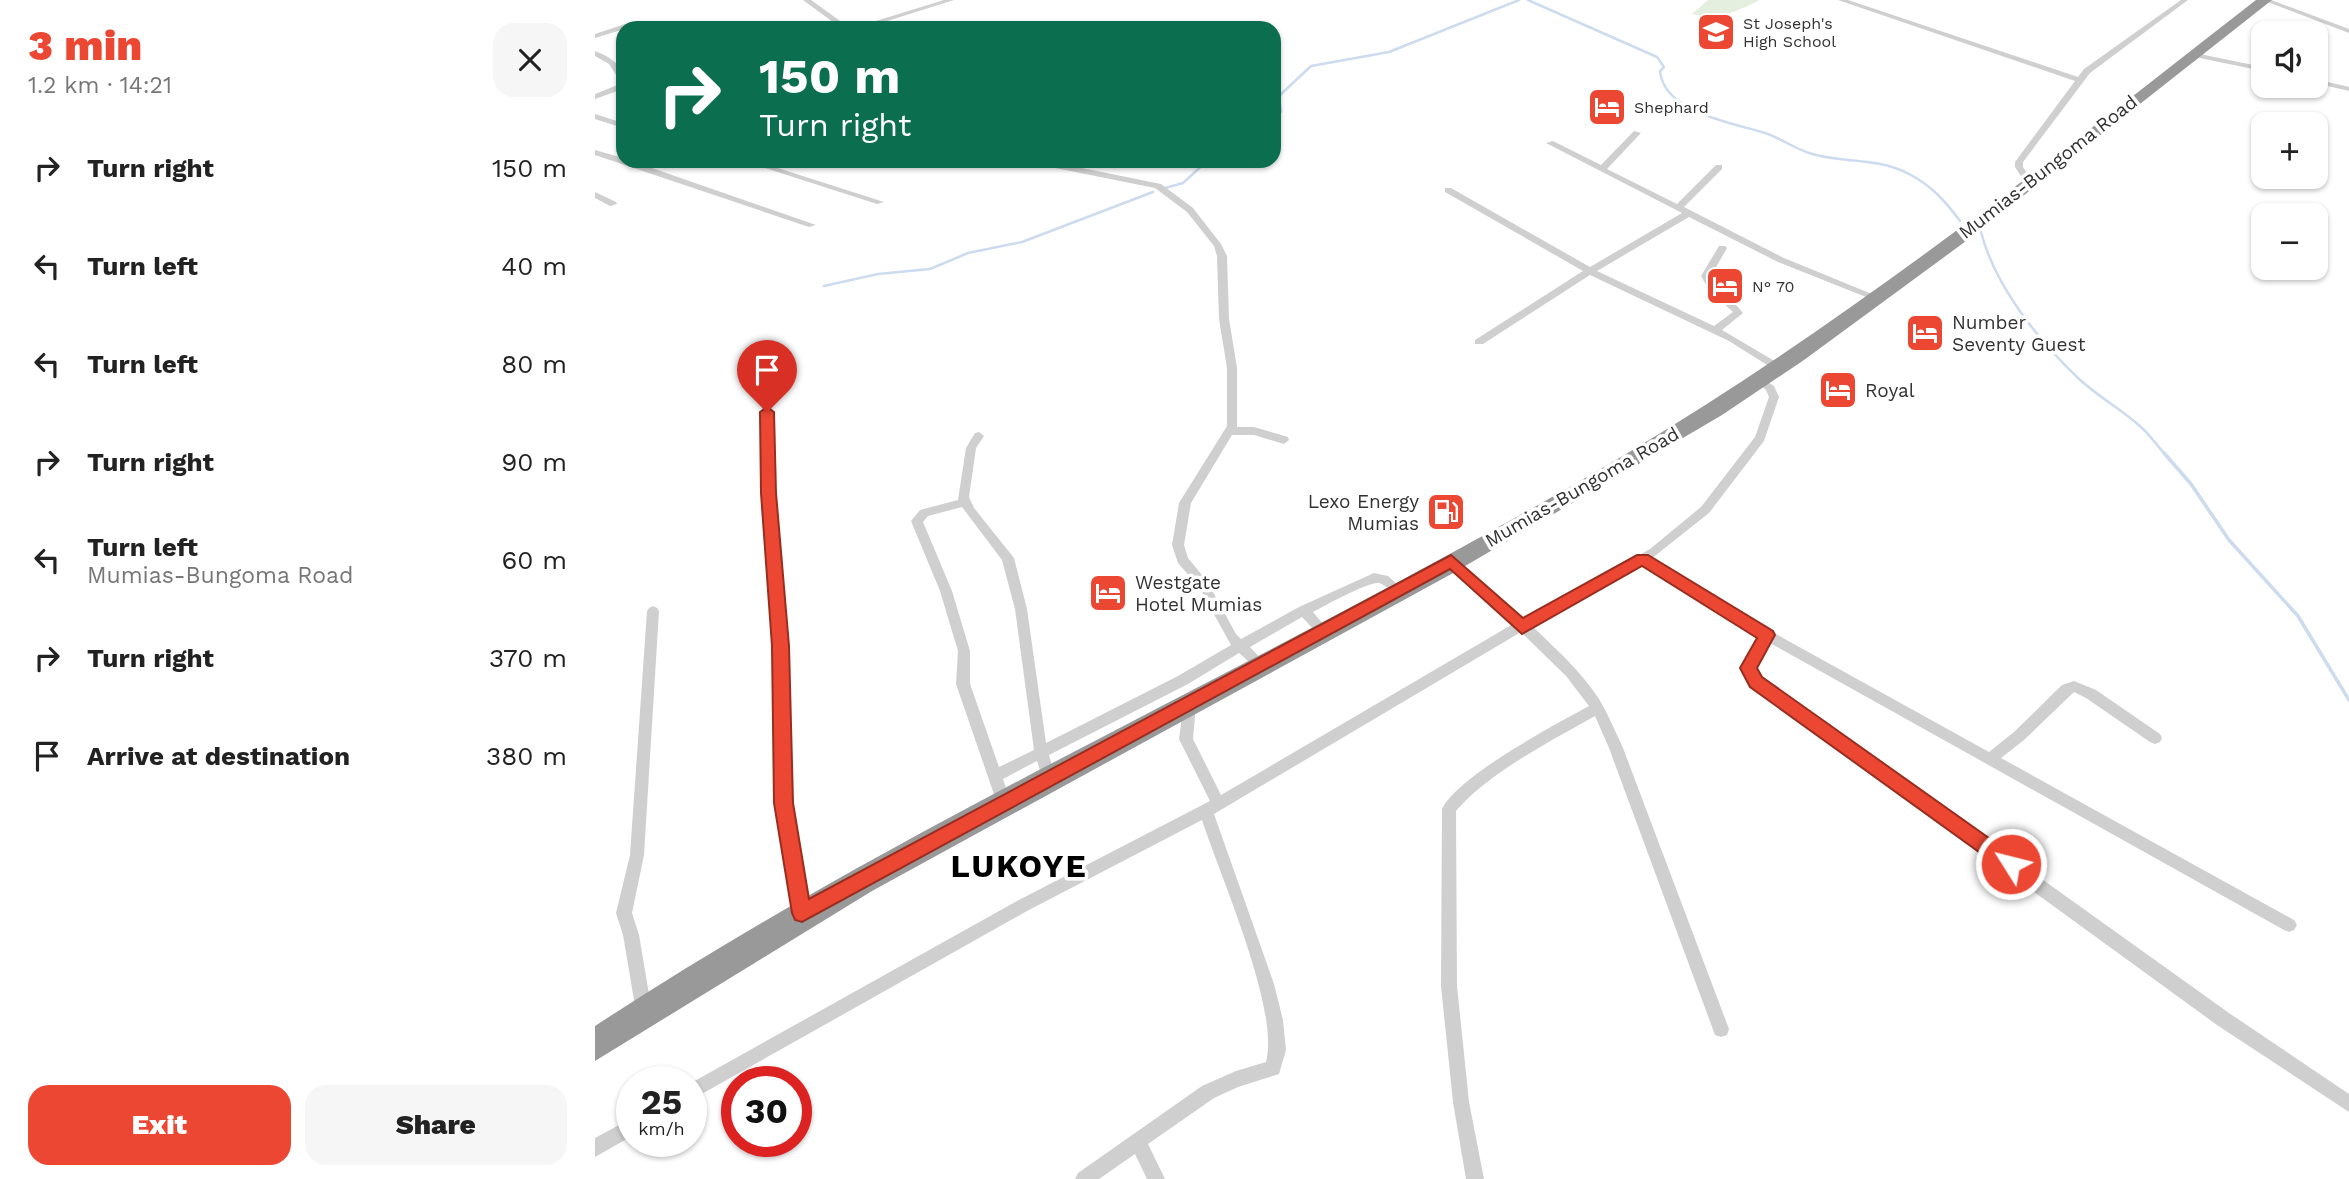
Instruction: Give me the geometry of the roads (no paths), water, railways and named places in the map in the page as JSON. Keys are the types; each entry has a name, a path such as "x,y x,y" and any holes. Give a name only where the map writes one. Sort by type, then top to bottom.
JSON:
{"highway":[{"name":"Mumias-Bungoma Road","path":"595,1045 802,913 1157,722 1190,695 1252,670 1631,461 1770,374 1879,299 2265,0"}],"street":[{"path":"806,0 836,21"},
{"path":"880,21 951,0"},
{"path":"1842,0 2079,80"},
{"path":"2029,182 2019,167 2019,162 2079,80 2107,54 2185,0"},
{"path":"2265,0 2349,31"},
{"path":"595,36 616,29"},
{"path":"595,53 616,67"},
{"path":"2193,54 2251,66"},
{"path":"2328,84 2349,89"},
{"path":"595,97 616,89"},
{"path":"595,116 616,124"},
{"path":"1603,168 1637,133"},
{"path":"1551,142 1781,260 1879,299"},
{"path":"595,152 616,159"},
{"path":"1679,207 1719,167"},
{"path":"645,168 812,225"},
{"path":"770,168 880,202"},
{"path":"1070,168 1154,185 1190,210 1222,256 1224,319 1232,368 1230,431 1185,503 1178,545 1182,560 1203,584 1222,622 1241,647 1252,670"},
{"path":"707,1083 1022,906 1212,808 1474,652 1642,559 1682,532 1705,510 1760,438 1774,397 1770,388 1770,374 1716,330 1590,271 1448,190"},
{"path":"595,195 613,204"},
{"path":"1479,342 1590,271 1689,213"},
{"path":"1716,330 1738,313 1717,296 1707,281 1706,276 1722,248"},
{"path":"767,355 767,451 781,646 783,803 802,913"},
{"path":"1230,431 1254,431 1284,440"},
{"path":"979,436 971,448 964,491 965,502 1008,558 1021,609 1041,752 1049,779"},
{"path":"965,502 924,513 917,521 946,591 964,652 963,684 1004,803"},
{"path":"1642,559 1767,635 1989,761 2289,925"},
{"path":"1451,561 1555,657 1597,708 1616,748 1721,1029"},
{"path":"1084,1179 1208,1092 1236,1079 1273,1068 1277,1060 1278,1045 1259,960 1212,808 1186,739 1190,695 1226,656 1303,610 1374,578 1384,579 1398,590"},
{"path":"1303,610 1323,631"},
{"path":"644,1012 631,934 624,913 637,855 653,611"},
{"path":"1767,635 1748,668 1756,682 2223,1019 2349,1104"},
{"path":"1226,656 1252,670"},
{"path":"1989,761 2067,689 2074,687 2091,694 2155,738"},
{"path":"995,776 1147,699 1190,695"},
{"path":"1147,699 1157,722"},
{"path":"1475,1179 1461,1102 1449,986 1450,809 1468,790 1597,708"},
{"path":"1097,725 1108,747"},
{"path":"595,1148 616,1136"},
{"path":"1137,1140 1156,1179"}],"waterway":[{"path":"1281,94 1311,66 1389,52 1519,0"},
{"path":"1528,0 1657,57 1664,67 1660,71 1664,85 1674,97 1702,114 1771,135 1809,153 1896,168 1917,178 1931,189 1960,221"},
{"path":"1165,188 1183,183 1199,168"},
{"path":"824,286 878,274 930,269 968,253 1022,242 1153,192"},
{"path":"1981,232 1996,272 2033,329 2078,378 2141,427 2166,455"},
{"path":"2164,453 2191,484 2229,540 2298,616 2349,700"}],"place":[{"name":"St Joseph's High School","path":"1716,32"},
{"name":"Shephard","path":"1607,107"},
{"name":"N° 70","path":"1725,286"},
{"name":"Number Seventy Guest","path":"1925,333"},
{"name":"Royal","path":"1838,390"},
{"name":"Lexo Energy Mumias","path":"1446,512"},
{"name":"Westgate Hotel Mumias","path":"1108,593"}],"district":[{"name":"LUKOYE","path":"1019,866"}]}
